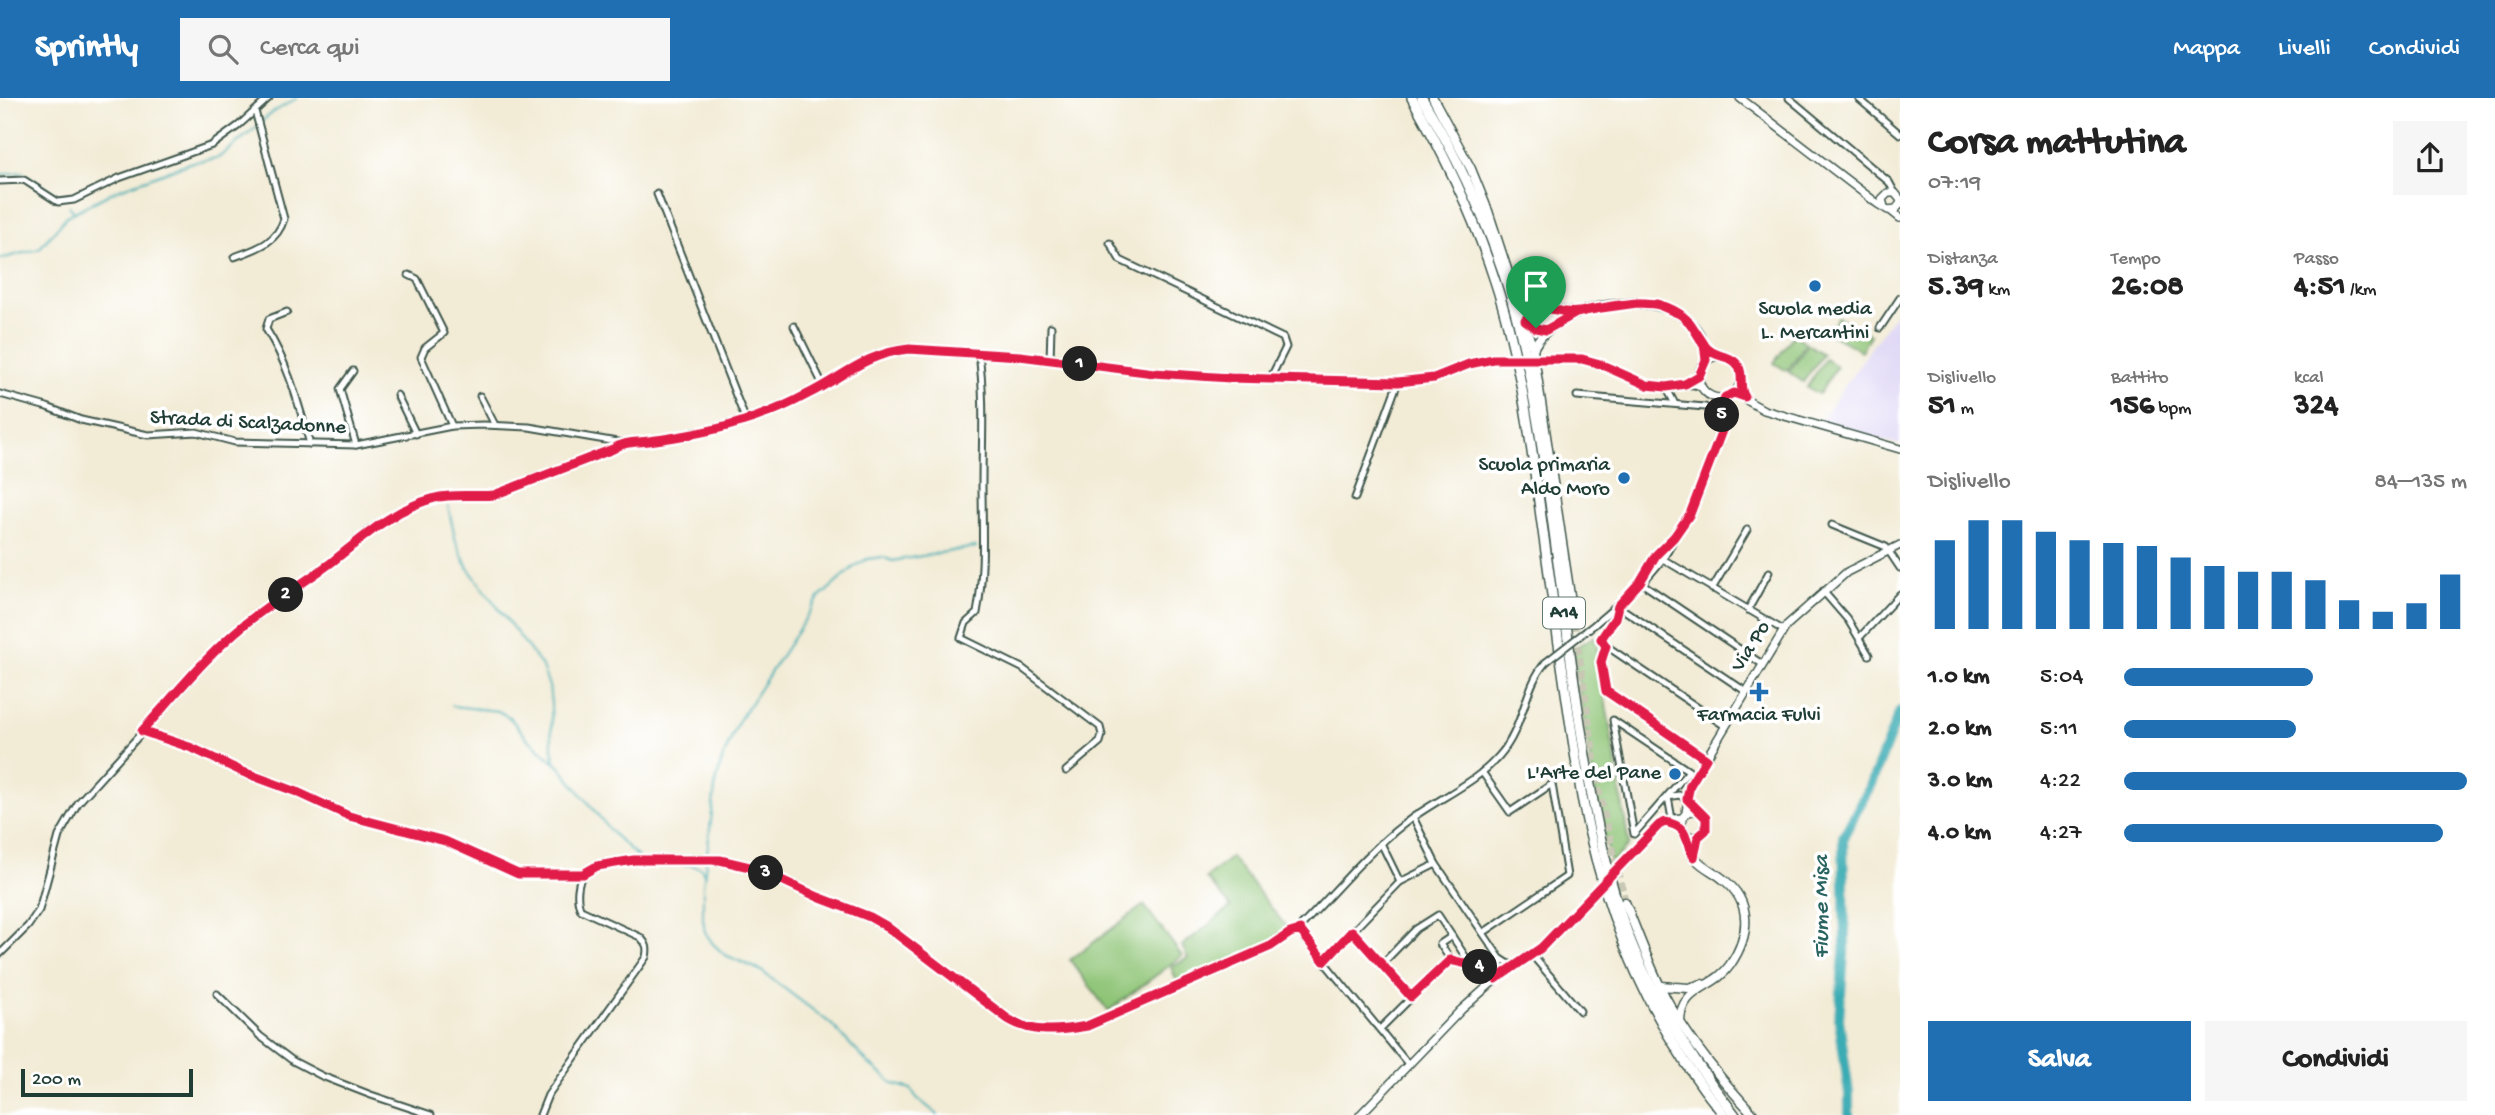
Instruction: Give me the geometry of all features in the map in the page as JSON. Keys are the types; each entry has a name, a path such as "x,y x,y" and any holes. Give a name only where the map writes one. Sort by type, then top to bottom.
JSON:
{"highway":[{"name":"A14","path":"1412,98 1455,176 1473,219 1496,282 1513,346 1528,419 1582,797 1591,844 1609,906 1633,965 1663,1026 1724,1115"},
{"name":"A14","path":"1422,98 1462,170 1482,217 1523,345 1537,417 1589,785 1618,905 1651,985 1672,1023 1692,1057 1735,1115"}],"main road":[{"path":"1433,98 1471,169 1488,211 1533,349 1574,622"},
{"path":"1518,297 1542,307 1576,313"},
{"path":"1533,349 1546,330 1576,313 1619,304 1657,304 1685,318 1716,356"},
{"path":"1525,320 1532,312 1542,307"},
{"path":"1525,320 1536,328 1546,330"},
{"path":"1704,344 1706,360"},
{"path":"1680,1022 1682,1004 1692,994 1725,973 1745,937 1744,910 1731,886 1694,857 1687,835"},
{"path":"1694,857 1698,837"},
{"path":"1625,902 1668,1003 1700,1052 1754,1115"},
{"path":"1660,986 1689,988 1712,981"},
{"path":"1668,1003 1676,989"},
{"path":"1668,1003 1682,1004"}],"street":[{"path":"0,181 24,180 58,202 74,200 120,178 212,145 269,98"},
{"path":"1740,98 1871,198 1894,201"},
{"path":"1789,98 1889,181 1900,218"},
{"path":"1858,98 1900,134"},
{"path":"234,257 273,239 281,231 284,219 255,111"},
{"path":"657,194 746,421"},
{"path":"1110,243 1120,260 1283,338 1286,347 1270,379"},
{"path":"409,275 417,279 444,333 425,348 421,357 452,426"},
{"path":"1880,328 1900,298"},
{"path":"287,312 269,319 266,329 290,375 310,444"},
{"path":"794,326 823,385"},
{"path":"1051,327 1051,360"},
{"path":"0,954 28,926 39,910 46,892 56,845 78,803 232,635 374,527 433,498 494,495 623,443 646,442 746,421 808,394 861,362 894,350 916,349 1051,360 1154,373 1398,382 1434,378 1469,364 1493,359 1582,359 1647,385 1666,387 1685,384 1701,387 1716,398 1722,408"},
{"path":"979,354 984,395 984,549 977,613 967,623 961,638 1022,668 1100,727 1100,742 1066,771"},
{"path":"1701,387 1699,376 1706,360 1716,356 1728,357 1737,364 1741,375 1739,386 1734,393 1716,398"},
{"path":"353,371 340,389 356,445"},
{"path":"1685,384 1699,376"},
{"path":"1355,498 1398,382"},
{"path":"1739,386 1745,397 1755,406 1779,416 1900,449"},
{"path":"1666,387 1675,404"},
{"path":"1734,393 1745,397"},
{"name":"Strada di Scalzadonne","path":"0,394 81,420 148,435 196,432 235,442 356,445 452,426 495,425 575,433 623,443"},
{"path":"397,395 416,433"},
{"path":"480,396 495,425"},
{"path":"1577,396 1705,407"},
{"path":"1640,582 1656,555 1684,524 1698,497 1723,428 1722,408 1725,397"},
{"path":"1832,525 1886,547 1900,568"},
{"path":"1712,589 1747,530"},
{"path":"142,731 192,748 349,816 445,841 518,874 583,874 597,866 634,860 720,860 758,869 886,926 1008,1019 1028,1029 1069,1030 1102,1020 1271,946 1290,933 1300,930 1381,844 1413,817 1482,772 1497,759 1511,742 1534,680 1546,662 1618,606 1663,559 1674,537"},
{"name":"Via Po","path":"1681,828 1690,785 1783,630 1853,568 1900,545"},
{"path":"1656,555 1783,630"},
{"path":"1748,610 1769,572"},
{"path":"1640,582 1762,664"},
{"path":"1823,592 1860,637 1869,655"},
{"path":"1860,637 1900,594"},
{"path":"1618,606 1615,618 1601,639 1606,646 1725,726"},
{"path":"1618,606 1745,691"},
{"path":"1606,646 1601,662 1606,691 1706,759"},
{"path":"1668,820 1668,797 1689,771 1613,720 1634,834 1668,797 1679,795 1687,799 1706,818 1707,826 1698,837 1687,835 1668,820"},
{"path":"1482,772 1510,812 1552,784 1567,876 1483,933"},
{"path":"1360,1115 1461,1010 1499,977 1532,955 1668,820 1698,811"},
{"path":"1413,817 1436,864 1500,958 1514,967"},
{"path":"1381,844 1400,882"},
{"path":"1324,961 1400,882 1436,864"},
{"path":"540,1115 548,1095 646,957 648,950 640,937 581,910 578,894 583,874"},
{"path":"1381,964 1416,929 1438,915 1471,965"},
{"path":"1300,930 1408,1064"},
{"path":"1352,931 1411,997"},
{"path":"1452,936 1440,944 1450,960 1486,968 1499,977"},
{"path":"1532,955 1580,1011"},
{"path":"1499,977 1500,958"},
{"path":"1380,1029 1450,960"},
{"path":"217,993 260,1035 293,1061 322,1076 431,1115"}],"shaded area":[{"path":"1900,306 1900,445 1819,423"}],"green space":[{"path":"1838,317 1870,335 1861,351 1829,333"},
{"path":"1794,334 1806,343 1787,371 1774,363"},
{"path":"1808,344 1823,354 1803,382 1789,372"},
{"path":"1825,359 1837,366 1819,394 1807,387"},
{"path":"1595,636 1629,845 1611,863 1598,811 1573,649"},
{"path":"1231,857 1288,929 1264,946 1178,984 1171,967 1188,958 1182,946 1231,907 1206,878"},
{"path":"1144,905 1182,956 1108,1011 1070,960"}],"waterway":[{"path":"261,122 297,98"},
{"path":"0,259 39,249 67,216 117,190 192,162 218,158 257,127"},
{"path":"0,175 22,172 62,198"},
{"path":"69,206 74,212"},
{"path":"448,506 456,542 468,568 541,665 549,686 555,762"},
{"path":"938,1115 917,1098 911,1089 894,1084 868,1063 830,1023 760,970 725,955 713,944 705,932 703,886 715,788 721,763 738,722 819,598 855,566 867,559 883,557 892,561 976,547"},
{"path":"452,706 498,711 509,717 528,739 560,767 613,834 638,857"},
{"name":"Fiume Misa","path":"1849,1115 1849,1094 1839,1019 1845,941 1843,837 1871,784 1900,711"},
{"path":"648,862 691,865 701,868 704,874"}],"tunnel":[{"path":"1574,622 1599,794 1625,902"}],"place":[{"name":"Scuola media L. Mercantini","path":"1815,286"},
{"name":"Scuola primaria Aldo Moro","path":"1624,478"},
{"name":"Farmacia Fulvi","path":"1759,692"},
{"name":"L'Arte del Pane","path":"1675,774"}],"route":[{"path":"1536,328 1525,320 1532,312 1542,307 1576,313 1594,309 1619,304 1637,303 1657,304 1674,311 1680,314 1685,318 1690,323 1694,328 1704,344 1716,356 1728,357 1737,364 1741,375 1739,386 1745,397 1734,393 1725,397 1722,408 1723,428 1690,514 1674,537 1666,542 1656,555 1640,582 1618,606 1615,618 1601,639 1606,646 1601,662 1606,691 1706,759 1690,785 1687,799 1706,818 1706,830 1695,842 1694,857 1687,835 1681,828 1665,822 1659,825 1541,948 1496,979 1486,968 1450,960 1411,997 1352,931 1324,961 1300,930 1290,933 1271,946 1087,1026 1069,1030 1028,1029 1008,1019 886,926 853,909 794,887 758,869 720,860 634,860 597,866 583,874 518,874 445,841 349,816 192,748 142,731 224,642 374,527 405,510 433,498 494,495 623,443 646,442 705,431 760,416 808,394 861,362 894,350 1020,356 1154,373 1230,378 1398,382 1434,378 1469,364 1493,359 1582,359 1656,387 1685,384 1699,376 1706,360 1704,344 1690,323 1680,314 1657,304 1619,304 1576,313 1546,330 1536,328"}]}
